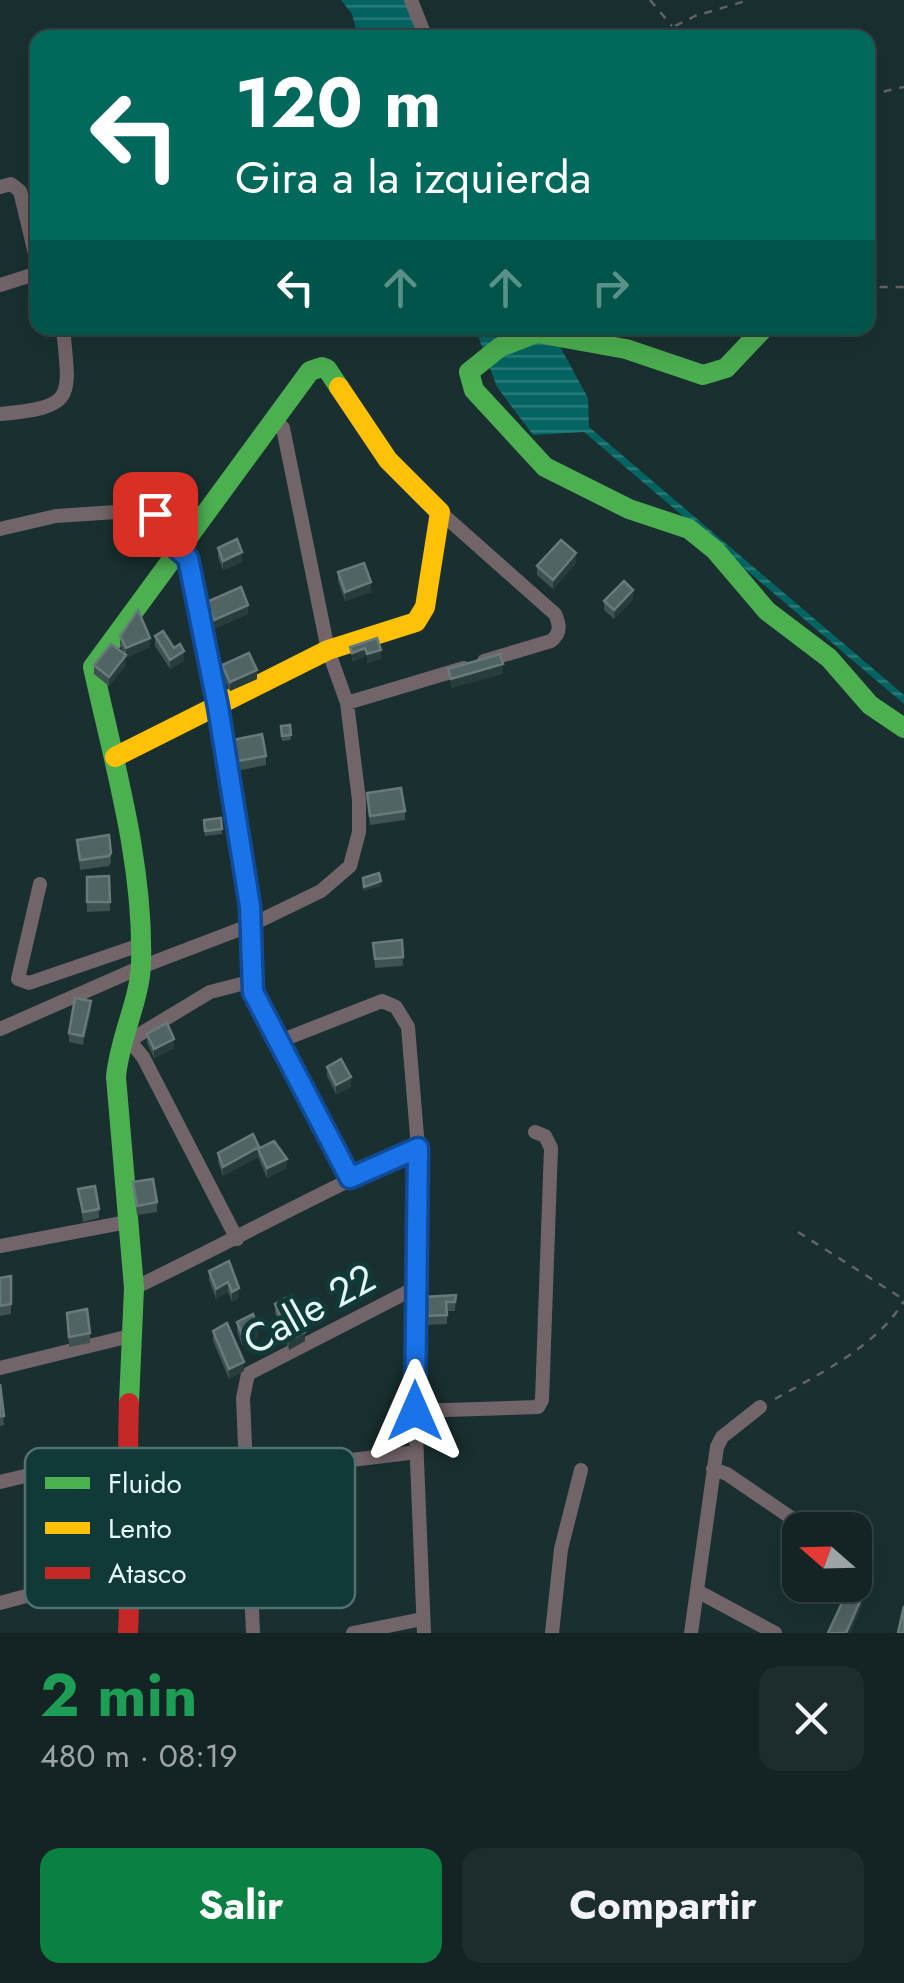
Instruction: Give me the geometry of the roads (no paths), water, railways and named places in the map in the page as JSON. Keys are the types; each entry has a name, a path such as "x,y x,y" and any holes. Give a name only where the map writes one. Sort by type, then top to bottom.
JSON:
{"street":[{"path":"411,0 423,30"},
{"path":"0,187 11,184 20,192 30,235"},
{"path":"0,285 30,272"},
{"path":"0,414 54,407 64,396 68,382 64,335"},
{"path":"523,335 475,365 469,379 474,390 545,467 630,509 689,529 714,550 766,611 830,658 870,705 904,728"},
{"path":"569,335 703,375 726,368 757,335"},
{"path":"127,1448 134,1288 116,1078 128,1037 140,956 135,878 115,757 92,667 274,418 316,367 328,369 388,460 440,512 556,614 558,633 546,642 347,703"},
{"path":"40,884 18,979 29,983 251,925 321,891 350,866 359,832 359,800 347,703 328,650 283,428 274,418"},
{"path":"0,529 56,516 146,510 160,521 162,536 188,558 218,707 251,925 253,992 350,1178"},
{"path":"115,757 328,650 416,622 425,607 440,512"},
{"path":"0,1029 51,1009 140,956"},
{"path":"128,1037 210,992 253,981"},
{"path":"280,1041 382,1001 396,1007 408,1027 418,1148 415,1411 423,1626 352,1633"},
{"path":"128,1037 238,1239"},
{"path":"415,1411 538,1408 542,1400 551,1148 545,1136 534,1132"},
{"path":"134,1288 238,1239 350,1178 418,1148"},
{"path":"0,1246 127,1222"},
{"name":"Calle 22","path":"246,1448 244,1398 248,1374 415,1288"},
{"path":"0,1368 134,1335"},
{"path":"691,1633 714,1458 722,1438 760,1407"},
{"path":"355,1460 417,1452"},
{"path":"552,1633 560,1549 581,1470"},
{"path":"714,1470 727,1474 783,1512"},
{"path":"0,1482 25,1476"},
{"path":"699,1592 774,1633"},
{"path":"0,1604 25,1597"},
{"path":"128,1633 129,1608"},
{"name":"Calle 22","path":"252,1608 253,1633"}],"water":[{"path":"341,0 404,0 418,30 356,30 352,14"},
{"path":"478,335 554,335 588,398 589,427 904,695 904,704 584,432 533,435 497,387"}]}
